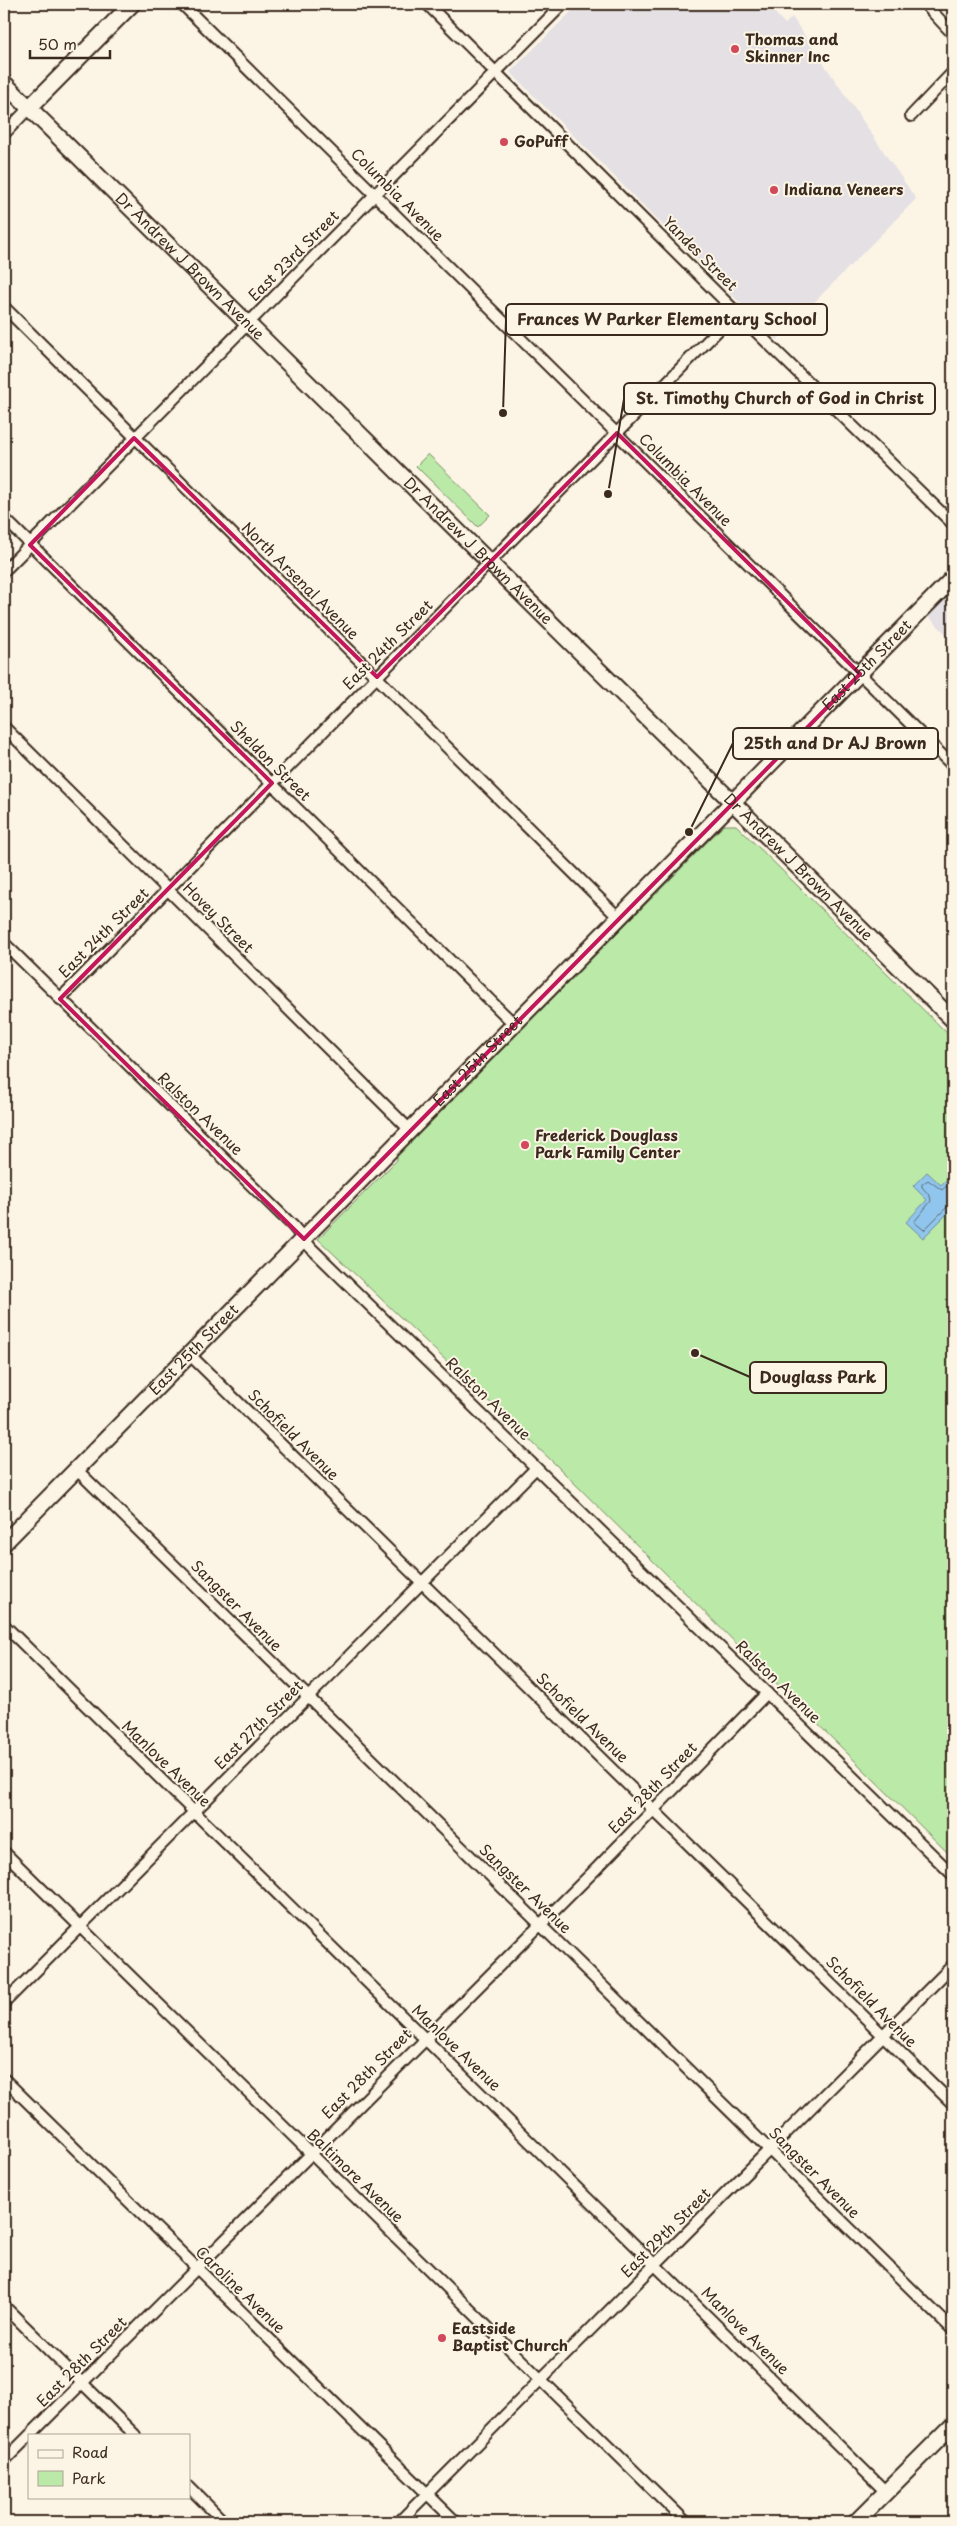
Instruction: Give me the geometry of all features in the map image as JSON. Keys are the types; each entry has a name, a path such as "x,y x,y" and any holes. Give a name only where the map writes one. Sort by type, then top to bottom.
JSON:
{"main road":[{"path":"29,108 132,4"},
{"name":"Dr Andrew J Brown Avenue","path":"4,83 953,1020"},
{"name":"East 25th Street","path":"4,1543 733,804 953,578"},
{"path":"856,2522 886,2492 950,2435"}],"street":[{"name":"Columbia Avenue","path":"182,4 953,766"},
{"name":"Yandes Street","path":"427,4 736,312 953,524"},
{"name":"East 23rd Street","path":"4,571 563,4"},
{"path":"925,4 953,34"},
{"path":"911,116 953,72"},
{"path":"4,134 29,108"},
{"name":"North Arsenal Avenue","path":"4,307 620,918"},
{"name":"East 24th Street","path":"60,999 736,312"},
{"name":"Sheldon Street","path":"4,518 515,1025"},
{"name":"Hovey Street","path":"4,727 410,1130"},
{"name":"Ralston Avenue","path":"4,943 536,1468 953,1875"},
{"name":"Schofield Avenue","path":"189,1354 953,2104"},
{"name":"East 27th Street","path":"4,2003 536,1468"},
{"name":"Sangster Avenue","path":"76,1469 953,2330"},
{"name":"Manlove Avenue","path":"4,1626 886,2492"},
{"name":"East 28th Street","path":"32,2434 768,1693"},
{"name":"Baltimore Avenue","path":"4,1852 686,2522"},
{"name":"East 29th Street","path":"399,2522 953,1965"},
{"name":"Caroline Avenue","path":"4,2079 456,2522"},
{"path":"4,2306 134,2434"},
{"name":"East 28th Street","path":"4,2461 28,2438"},
{"path":"190,2488 224,2522"}],"highlighted area":[{"path":"617,433 860,674 304,1239 60,999 272,783 30,545 134,438 377,677"}],"shaded area":[{"path":"579,4 767,4 785,24 792,17 916,199 777,340 510,72"},
{"path":"953,590 953,641 928,616"}],"green space":[{"path":"428,454 490,515 478,527 416,466"},
{"path":"724,825 736,825 953,1039 953,1858 555,1464 318,1239 397,1160 397,1155"}],"water":[{"path":"927,1172 941,1185 953,1173 953,1208 923,1238 906,1222 927,1200 913,1186"}],"place":[{"name":"Thomas and Skinner Inc","path":"735,49"},
{"name":"GoPuff","path":"504,142"},
{"name":"Indiana Veneers","path":"774,190"},
{"name":"Frances W Parker Elementary School","path":"503,413"},
{"name":"St. Timothy Church of God in Christ","path":"608,494"},
{"name":"25th and Dr AJ Brown","path":"689,832"},
{"name":"Frederick Douglass Park Family Center","path":"525,1145"},
{"name":"Douglass Park","path":"695,1353"},
{"name":"Eastside Baptist Church","path":"442,2338"}]}
